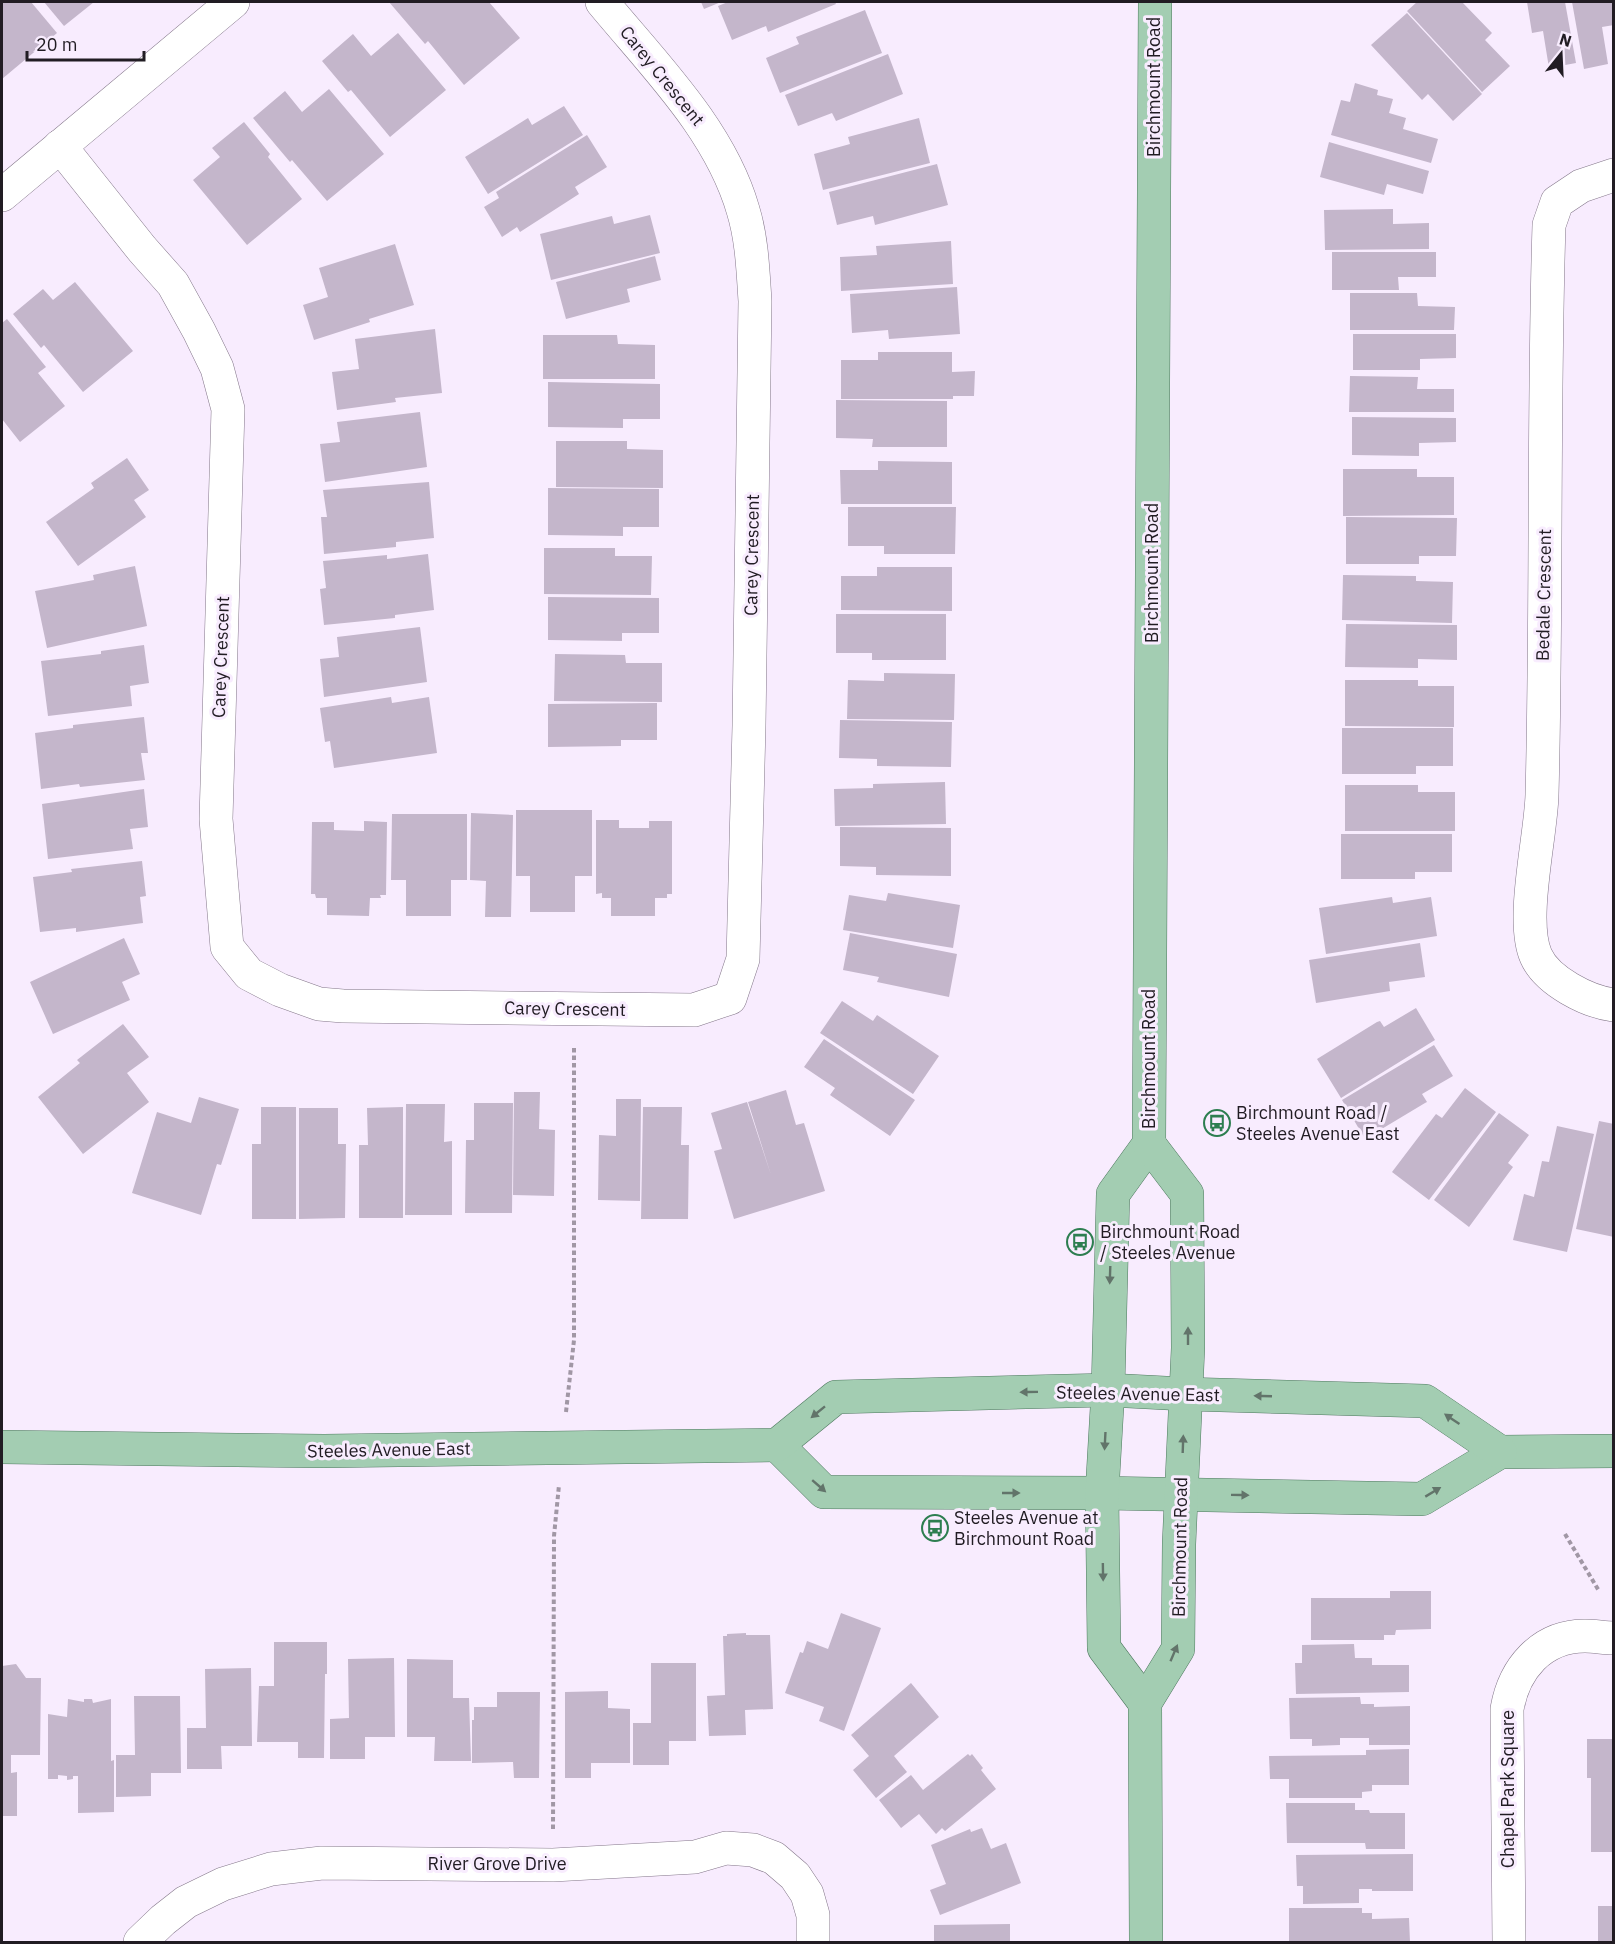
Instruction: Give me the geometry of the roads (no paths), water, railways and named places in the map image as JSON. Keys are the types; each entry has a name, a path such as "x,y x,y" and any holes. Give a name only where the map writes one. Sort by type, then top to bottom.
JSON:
{"main road":[{"name":"Birchmount Road","path":"1149,1144 1187,1194 1188,1348 1181,1494 1178,1649 1145,1703 1104,1648 1102,1493 1108,1390 1113,1194 1149,1144 1155,2"},
{"name":"Steeles Avenue East","path":"2,1448 324,1451 777,1445 836,1397 1108,1390 1425,1401 1500,1452"},
{"path":"777,1445 824,1492 1102,1493 1422,1499 1500,1452 1614,1451"},
{"path":"1145,1703 1146,1942"}],"street":[{"path":"2,195 233,2"},
{"name":"Carey Crescent","path":"60,146 142,249 173,284 218,368 228,409 216,819 227,947 249,974 280,990 319,1004 694,1010 729,998 743,959 750,726 755,301 752,256 743,210 727,168 700,121 602,2"},
{"name":"Bedale Crescent","path":"1614,174 1581,186 1557,202 1549,225 1542,797 1529,923 1536,957 1558,983 1600,1003 1614,1005"},
{"name":"Chapel Park Square","path":"1509,1942 1507,1709 1509,1693 1525,1664 1538,1652 1552,1644 1568,1638 1584,1636 1614,1638"},
{"name":"River Grove Drive","path":"140,1942 186,1902 223,1884 272,1869 322,1863 553,1865 695,1857 726,1848 753,1850 774,1858 795,1876 807,1894 813,1915 813,1942"}],"place":[{"name":"Birchmount Road / Steeles Avenue East","path":"1217,1123"},
{"name":"Birchmount Road / Steeles Avenue","path":"1080,1242"},
{"name":"Steeles Avenue at Birchmount Road","path":"935,1528"}]}
